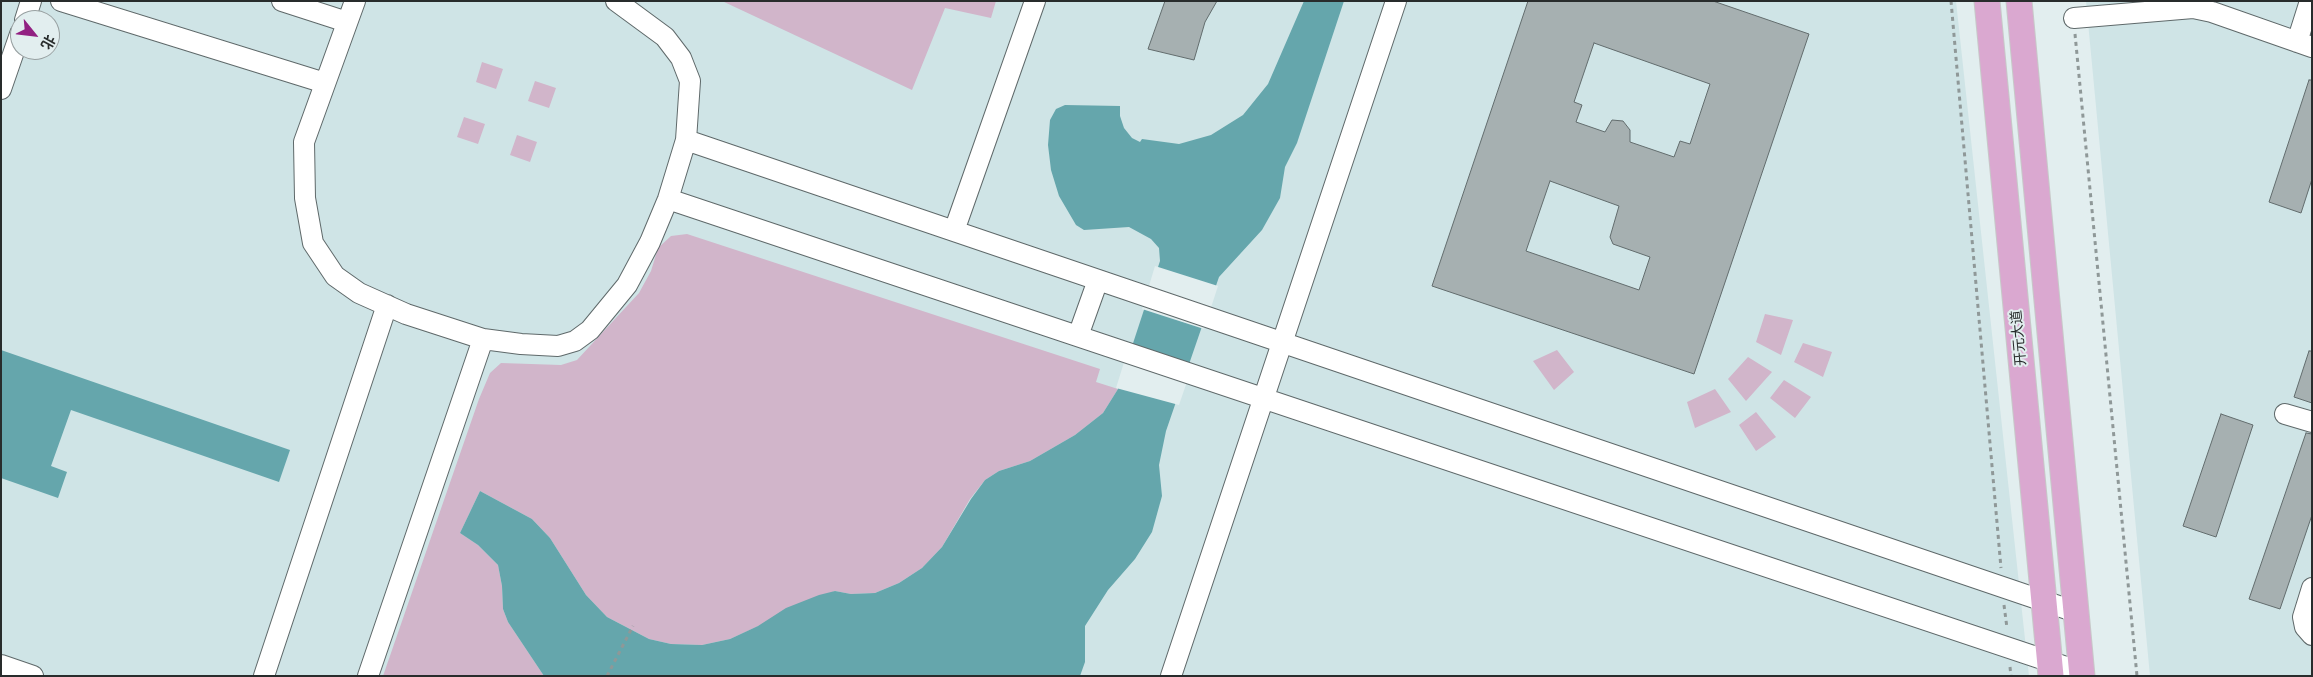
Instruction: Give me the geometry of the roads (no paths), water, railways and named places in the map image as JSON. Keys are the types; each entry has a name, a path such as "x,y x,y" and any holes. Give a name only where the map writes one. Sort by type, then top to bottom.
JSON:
{"main road":[{"name":"开元大道","path":"1988,1 2050,669"},
{"path":"2019,1 2082,674"}],"lane":[{"path":"61,1 325,83"},
{"path":"282,1 347,22"},
{"path":"354,1 304,142 305,198 313,243 335,276 359,293 387,306 483,339 558,346 574,341 590,330 627,284 650,242 668,199 686,140 690,82 682,58 665,37 616,1"},
{"path":"954,232 1035,1"},
{"path":"1171,676 1396,1"},
{"path":"2074,18 2178,8 2214,7 2304,44 2310,1"},
{"path":"1,89 11,60"},
{"path":"686,140 2076,612"},
{"path":"668,199 2008,648 2050,669 2082,674"},
{"path":"1078,336 1098,280"},
{"path":"264,676 387,306"},
{"path":"368,676 483,339"},
{"path":"2285,414 2312,422"},
{"path":"2312,588 2303,618 2305,627 2312,635"},
{"path":"1,665 33,676"}],"water":[{"path":"1304,1 1344,1 1297,143 1285,167 1280,198 1262,230 1219,277 1166,431 1159,465 1162,496 1152,532 1135,559 1108,590 1085,626 1085,662 1080,676 544,676 508,622 503,609 502,586 498,565 478,545 460,533 480,491 532,519 550,538 586,595 607,617 649,639 671,644 702,645 730,639 758,626 786,608 819,595 835,591 851,594 875,593 899,583 922,568 942,547 971,499 985,480 999,471 1030,461 1075,435 1103,413 1118,389 1160,261 1159,248 1151,239 1129,227 1084,230 1076,225 1059,196 1051,170 1048,145 1050,120 1056,109 1065,105 1120,106 1120,116 1124,128 1132,138 1140,142 1142,139 1179,144 1211,135 1243,115 1268,84"},
{"path":"1,350 290,450 279,482 71,410 51,466 67,472 58,498 1,478"}]}
